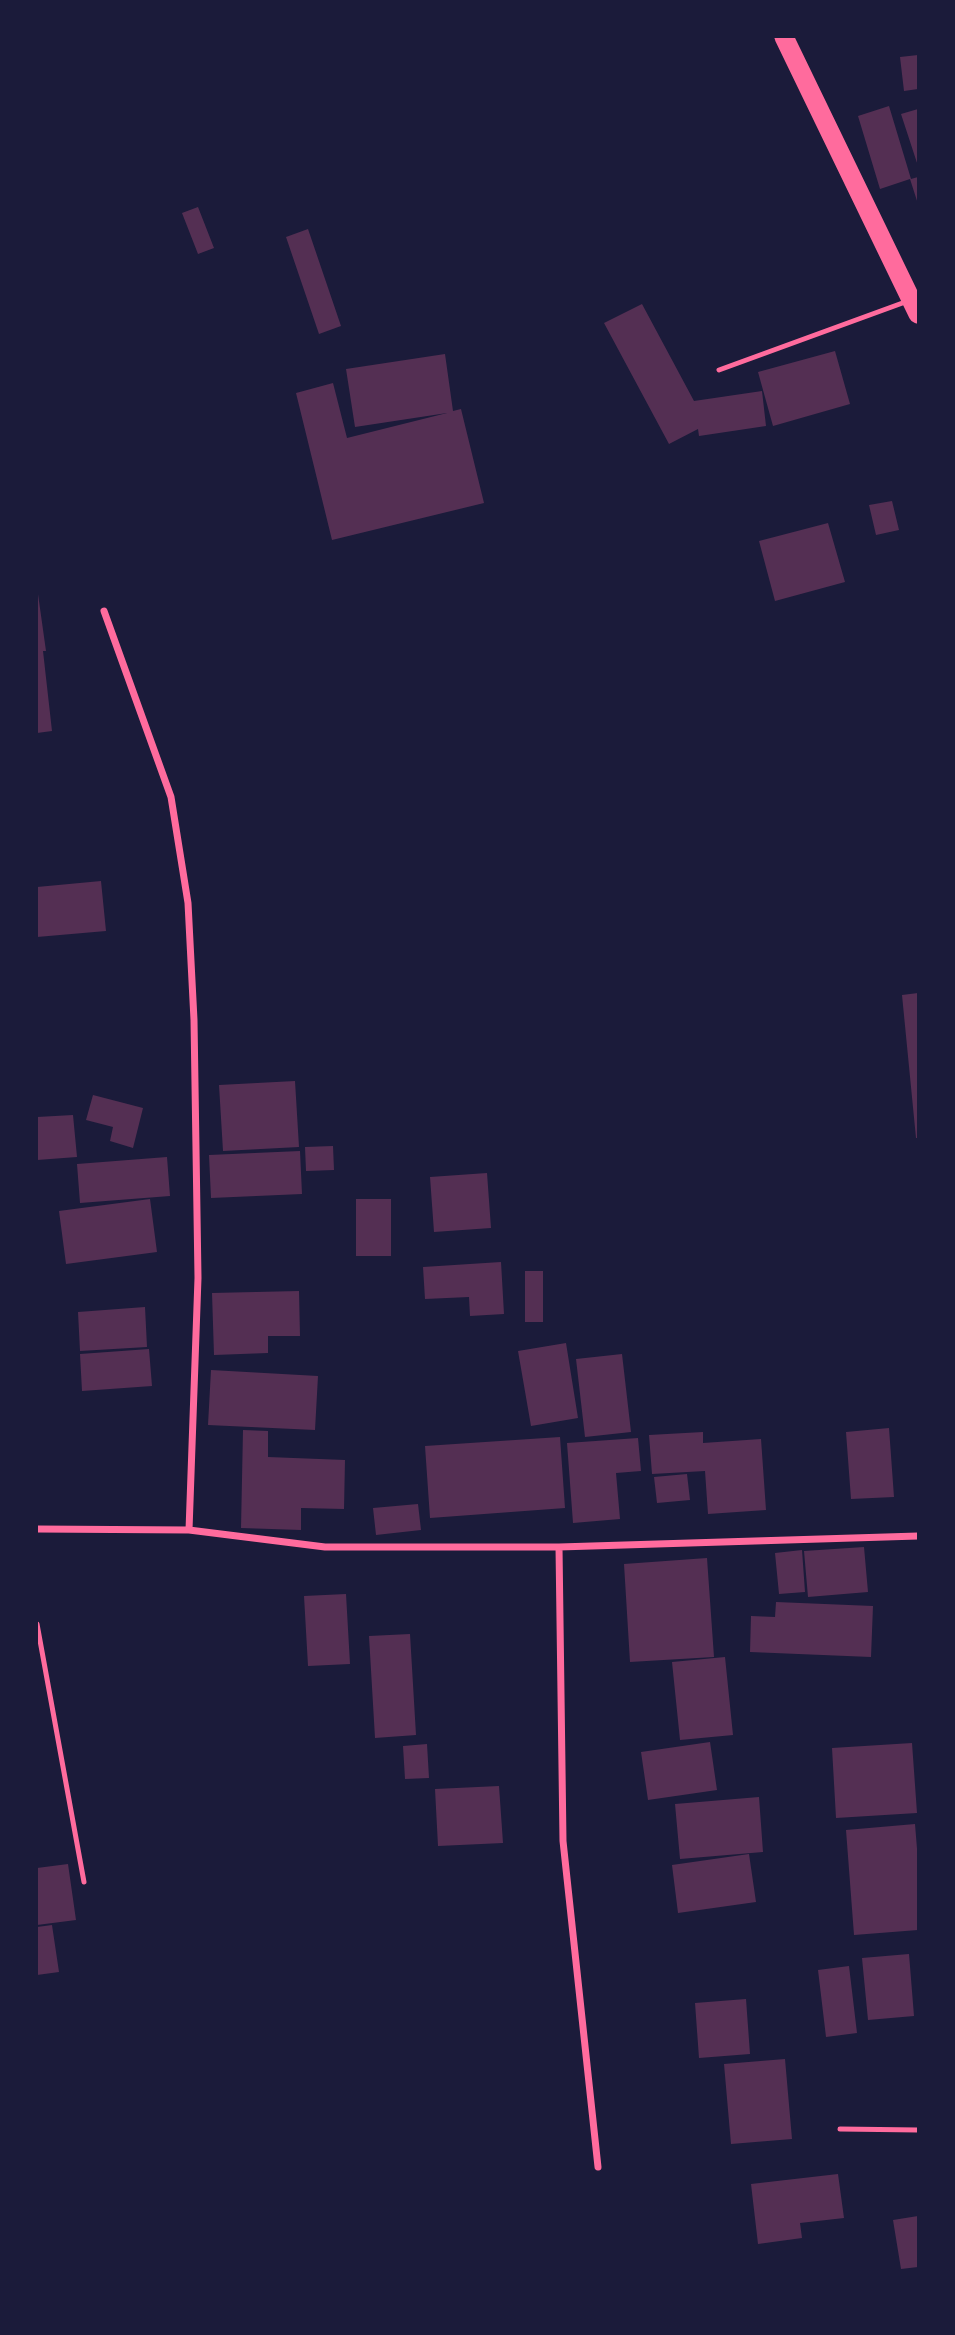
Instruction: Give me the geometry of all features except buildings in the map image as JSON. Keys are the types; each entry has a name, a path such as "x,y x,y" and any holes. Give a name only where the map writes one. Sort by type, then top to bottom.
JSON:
{"highway":[{"path":"784,37 914,307"}],"street":[{"path":"104,611 171,797 188,903 194,1020 198,1278 189,1530"},
{"path":"37,1529 189,1530 325,1547 559,1547 918,1536"},
{"path":"559,1547 563,1841 598,2167"}],"lane":[{"path":"719,370 914,307"},
{"path":"37,1624 83,1882"},
{"path":"841,2129 918,2130"}]}
